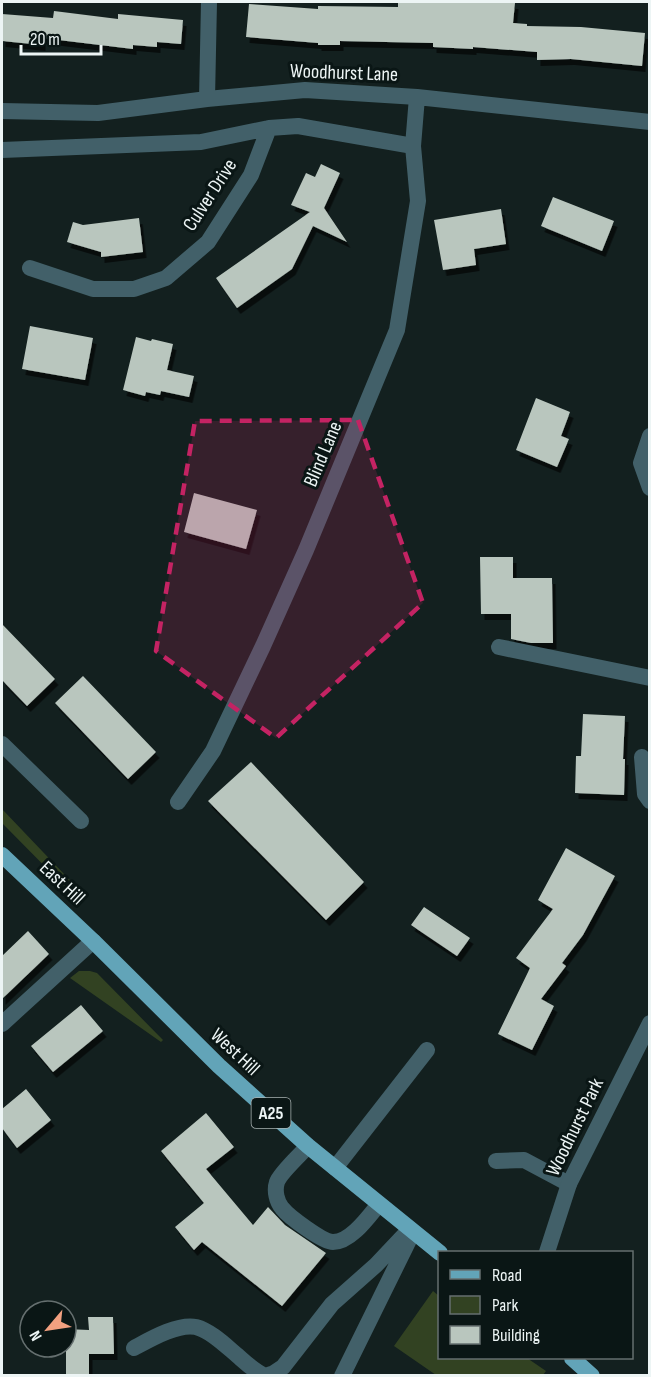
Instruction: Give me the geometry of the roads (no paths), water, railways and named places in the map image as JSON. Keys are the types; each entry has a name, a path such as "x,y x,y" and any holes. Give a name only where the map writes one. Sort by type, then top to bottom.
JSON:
{"main road":[{"name":"East Hill","path":"2,855 93,941"},
{"name":"West Hill","path":"93,941 219,1066 308,1146 439,1251"},
{"path":"573,1359 592,1376"}],"street":[{"path":"207,99 209,2"},
{"name":"Woodhurst Lane","path":"2,111 98,113 207,99 305,90 417,97 650,122"},
{"name":"Blind Lane","path":"178,802 213,751 263,646 329,495 397,330 418,201 413,146 417,97"},
{"path":"2,150 201,142 269,128 298,126 413,146"},
{"name":"Culver Drive","path":"30,268 93,289 134,289 166,278 208,242 251,175 269,128"},
{"path":"650,436 641,463 650,488"},
{"path":"499,647 650,678"},
{"path":"2,744 81,821"},
{"path":"642,757 645,794 650,801"},
{"path":"2,1024 93,941"},
{"name":"Woodhurst Park","path":"547,1251 569,1184 650,1023"},
{"path":"335,1168 427,1050"},
{"path":"308,1146 278,1181 276,1195 282,1208 316,1235 332,1242 345,1239 379,1204"},
{"path":"496,1161 524,1160 569,1184"},
{"path":"134,1348 173,1330 188,1326 196,1327 208,1332 255,1371 265,1376 274,1373 283,1367 332,1304 412,1230"},
{"path":"342,1376 412,1230"}]}
